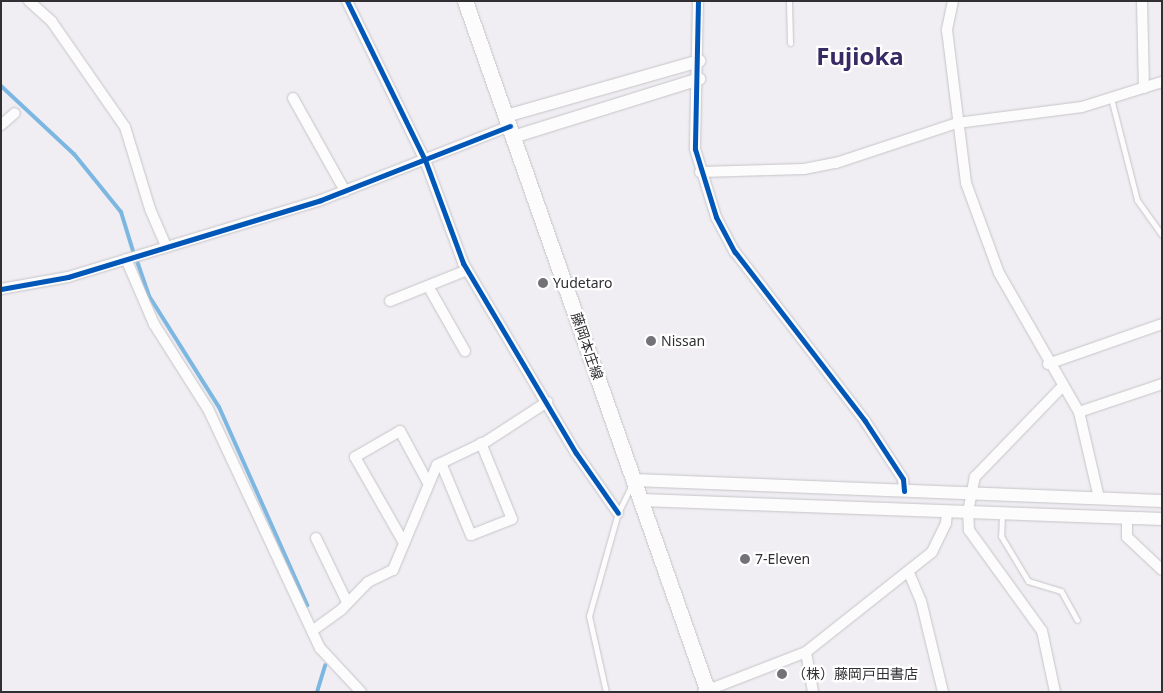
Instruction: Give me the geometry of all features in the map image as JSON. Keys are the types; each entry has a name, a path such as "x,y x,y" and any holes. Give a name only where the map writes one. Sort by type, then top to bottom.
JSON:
{"main road":[{"name":"藤岡本庄線","path":"465,1 641,500 706,691"}],"street":[{"path":"29,1 52,22 125,126 150,209 166,246"},
{"path":"347,1 425,160 467,270 547,402 618,513"},
{"path":"698,1 699,78 695,149 700,172 735,252 865,421 903,479 904,491"},
{"path":"953,1 948,30 966,183 999,273 1048,364 1079,412 1099,498"},
{"path":"1142,1 1144,88"},
{"path":"1,289 68,277 345,191 510,126 699,61"},
{"path":"510,126 699,78"},
{"path":"700,172 804,169 836,163 958,123 1082,107 1162,82"},
{"path":"293,98 345,191"},
{"path":"1,125 15,113"},
{"path":"126,259 154,324 208,409 312,630 333,666 361,692"},
{"path":"390,301 467,270"},
{"path":"428,286 465,351"},
{"path":"1048,364 1162,324"},
{"path":"1079,412 1162,384"},
{"path":"1055,692 1042,631 969,530 968,512 975,477 1063,386"},
{"path":"312,630 341,610 346,600 393,570 427,481 441,463 481,443 547,402"},
{"path":"404,544 355,457 400,431 427,481"},
{"path":"441,463 471,535 512,519 481,443"},
{"path":"634,480 1162,501"},
{"path":"641,500 1162,519"},
{"path":"706,691 806,652 908,573 932,552 946,523 947,511"},
{"path":"1127,518 1127,537 1162,570"},
{"path":"316,538 346,600"},
{"path":"908,573 921,601 943,692"},
{"path":"806,652 813,692"}],"lane":[{"path":"789,1 790,43"},
{"path":"1111,98 1137,200 1162,235"},
{"path":"606,692 589,616 618,513 634,480"},
{"path":"1002,513 1001,536 1028,580 1061,591 1077,620"}],"waterway":[{"path":"1,86 74,154 121,212 133,251"},
{"path":"137,261 149,296 219,407 307,605"},
{"path":"317,692 325,665"}],"cycle path":[{"path":"347,1 425,160 463,263 576,453 618,513"},
{"path":"698,1 695,149 716,217 735,252 865,421 903,479 904,491"},
{"path":"1,289 68,277 321,200 510,126"}],"place":[{"name":"Yudetaro","path":"543,283"},
{"name":"Nissan","path":"651,341"},
{"name":"7-Eleven","path":"745,559"},
{"name":"（株）藤岡戸田書店","path":"782,674"}],"district":[{"name":"Fujioka","path":"860,56"}]}
